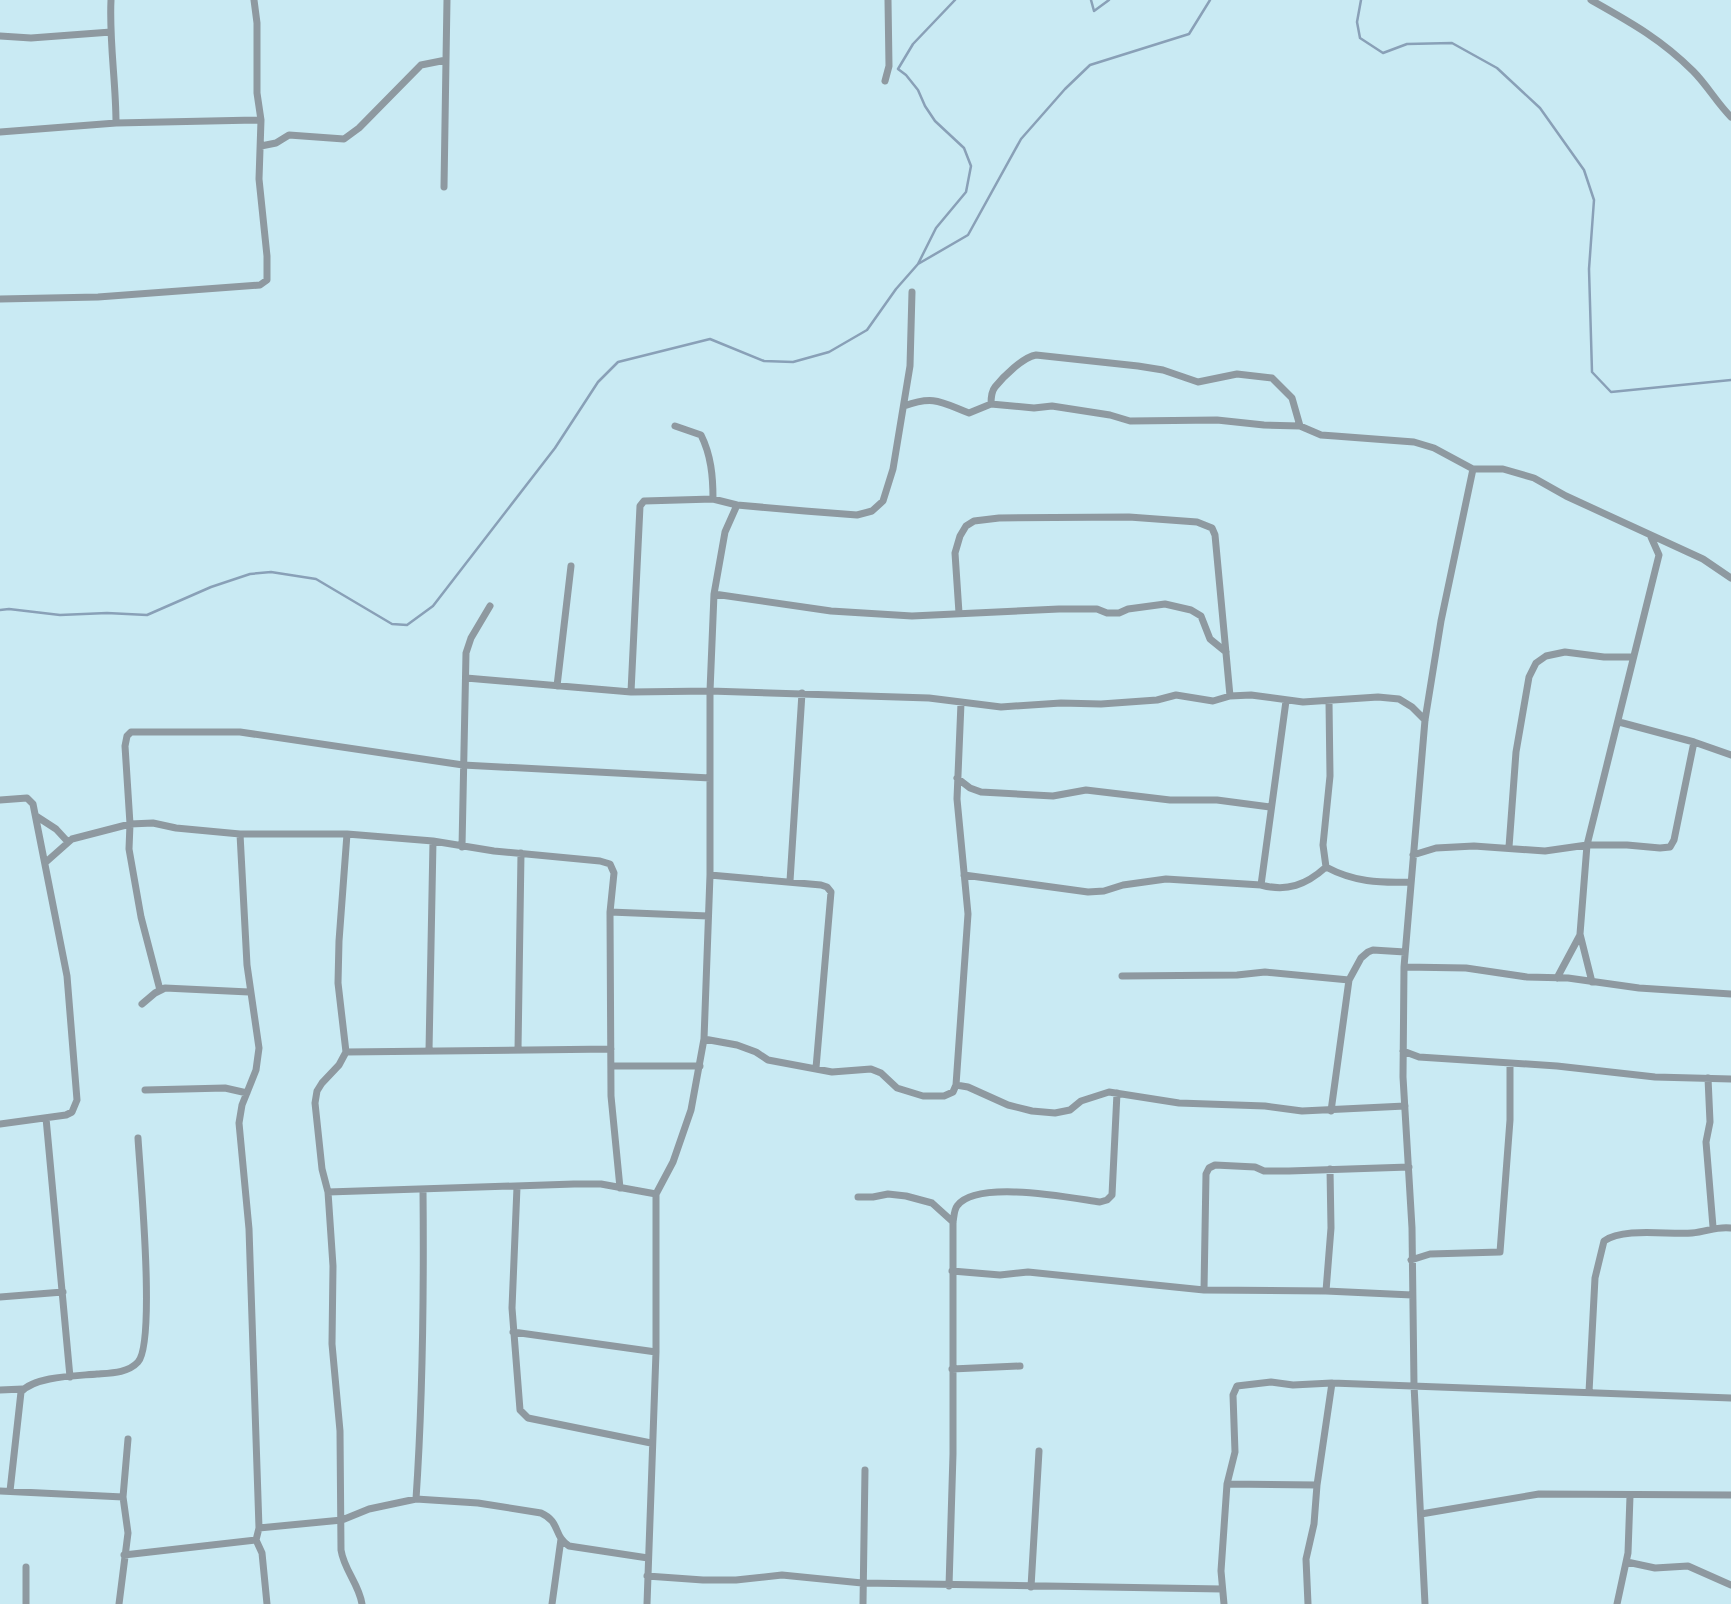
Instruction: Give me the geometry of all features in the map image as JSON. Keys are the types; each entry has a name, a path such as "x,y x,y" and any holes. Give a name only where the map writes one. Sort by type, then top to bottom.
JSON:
{"street":[{"path":"111,0 116,123"},
{"path":"0,299 98,297 260,285 267,280 259,179 261,120 257,93 257,23 254,0"},
{"path":"444,187 447,0"},
{"path":"885,81 889,65 888,0"},
{"path":"1591,0 1633,22 1667,47 1707,86 1731,117"},
{"path":"0,37 32,38 111,32"},
{"path":"261,146 276,143 289,135 344,139 359,128 421,65 446,61"},
{"path":"0,132 116,123 261,120"},
{"path":"631,692 640,506 644,501 655,499 713,499 737,505 857,515 872,512 883,500 893,469 910,366 912,292"},
{"path":"991,404 994,388 1021,360 1036,355 1163,370 1198,382 1237,374 1272,378 1292,398 1300,426"},
{"path":"904,406 933,399 969,413 991,404 1034,408 1052,406 1110,415 1130,421 1217,420 1300,426 1321,435 1414,442 1473,469 1503,469 1534,478 1703,559 1731,578"},
{"path":"675,426 701,435 707,448 713,477 713,499"},
{"path":"1425,1604 1403,1051 1404,967 1425,720 1441,621 1473,469"},
{"path":"647,1604 656,1352 656,1194 682,1140 691,1110 704,1039 710,875 710,691 714,594 726,532 737,505"},
{"path":"959,613 955,553 960,536 966,526 974,521 999,518 1129,517 1197,522 1212,528 1215,535 1230,696"},
{"path":"1592,982 1580,934 1587,845 1619,722 1632,657 1660,555 1651,536"},
{"path":"1660,555 1674,546"},
{"path":"558,686 571,566"},
{"path":"714,594 831,611 912,615 1097,609 1107,613 1119,613 1128,609 1165,604 1191,610 1200,616 1210,639 1226,652"},
{"path":"462,846 466,653 471,638 491,606"},
{"path":"1508,847 1516,752 1529,677 1536,663 1546,656 1565,652 1632,657"},
{"path":"466,678 631,692 710,691 929,698 1001,707 1061,703 1101,704 1157,700 1176,695 1213,701 1230,696 1251,695 1286,701 1329,702 1378,697 1399,699 1425,720"},
{"path":"790,881 802,694"},
{"path":"1261,885 1286,701"},
{"path":"1326,867 1324,845 1330,776 1329,702"},
{"path":"704,1039 737,1045 768,1060 832,1072 871,1069 881,1073 897,1088 923,1096 944,1096 953,1092 956,1085 968,914 957,778 961,703"},
{"path":"1619,722 1731,755"},
{"path":"160,990 151,962 129,849 125,747 127,736 131,732 240,732 463,765 710,778"},
{"path":"1413,855 1436,848 1508,847 1545,851 1587,845 1660,848 1670,846 1674,840 1694,742"},
{"path":"957,778 970,789 981,792 1053,796 1086,790 1171,800 1217,800 1270,807"},
{"path":"0,800 27,798 33,804 67,976 77,1100 72,1112 0,1124"},
{"path":"36,816 56,829 68,842"},
{"path":"46,862 68,842 86,835 130,824 153,823 240,834 347,834 433,841 600,860 610,864 614,873 610,912 612,1121 620,1188"},
{"path":"240,834 249,992 258,1048 256,1070 239,1123 249,1230 259,1528 256,1540 262,1553 267,1604"},
{"path":"347,834 338,973 346,1052 339,1065 317,1091 315,1103 322,1169 328,1192 333,1266 332,1343 340,1431 340,1541 342,1559 359,1591 362,1604"},
{"path":"429,1051 433,841"},
{"path":"518,1050 521,853"},
{"path":"1326,867 1343,876 1374,883 1410,882"},
{"path":"964,875 1088,892 1166,879 1261,885 1275,889 1301,885 1326,867"},
{"path":"710,875 821,885 831,892 816,1068"},
{"path":"610,912 708,916"},
{"path":"1557,978 1580,934"},
{"path":"1331,1111 1349,980 1361,958 1368,952 1405,951"},
{"path":"1404,967 1466,968 1639,988 1731,994"},
{"path":"1122,976 1237,975 1265,972 1349,980"},
{"path":"142,1004 160,990 249,992"},
{"path":"346,1052 611,1049"},
{"path":"1403,1051 1419,1057 1557,1066 1655,1077 1731,1079"},
{"path":"1411,1260 1430,1254 1500,1252 1510,1120 1510,1064"},
{"path":"611,1066 699,1066"},
{"path":"1708,1079 1710,1122 1706,1142 1713,1227"},
{"path":"956,1085 968,1087 1008,1105 1055,1113 1070,1110 1081,1101 1100,1094 1117,1093 1179,1103 1331,1111 1405,1106"},
{"path":"145,1090 225,1088 247,1093"},
{"path":"949,1586 953,1454 952,1271 953,1222 956,1208 964,1200 983,1194 1047,1193 1100,1202 1107,1200 1112,1195 1117,1093"},
{"path":"46,1118 69,1377"},
{"path":"10,1491 21,1392 34,1382 119,1372 138,1362 144,1352 145,1269 138,1138"},
{"path":"1204,1290 1206,1174 1209,1168 1215,1165 1255,1167 1265,1171 1409,1167"},
{"path":"1326,1291 1331,1228 1331,1170"},
{"path":"328,1192 575,1184 656,1194"},
{"path":"517,1187 512,1308 520,1410 528,1418 651,1443"},
{"path":"416,1499 422,1391 423,1189"},
{"path":"858,1197 906,1195 932,1203 953,1222"},
{"path":"1589,1392 1595,1278 1604,1241 1622,1234 1697,1233 1713,1227 1731,1228"},
{"path":"952,1271 1000,1275 1028,1272 1204,1290 1412,1295"},
{"path":"0,1297 63,1292"},
{"path":"513,1332 656,1352"},
{"path":"953,1369 1020,1366"},
{"path":"1224,1604 1222,1558 1227,1484 1235,1452 1233,1395 1237,1387 1271,1382 1293,1385 1332,1383 1731,1398"},
{"path":"1308,1604 1306,1559 1314,1524 1332,1383"},
{"path":"0,1390 23,1390"},
{"path":"119,1604 128,1533 123,1497 128,1439"},
{"path":"1031,1587 1039,1451"},
{"path":"863,1604 864,1470"},
{"path":"1227,1484 1317,1485"},
{"path":"0,1490 123,1497"},
{"path":"1422,1514 1539,1494 1731,1495"},
{"path":"1617,1604 1627,1562 1630,1496"},
{"path":"259,1528 342,1520 369,1509 416,1499 478,1503 541,1513 555,1522 561,1539 552,1604"},
{"path":"561,1539 569,1546 648,1558"},
{"path":"124,1555 256,1540"},
{"path":"1627,1562 1655,1568 1688,1566 1731,1586"},
{"path":"26,1567 26,1604"},
{"path":"647,1576 714,1580 782,1575 862,1583 949,1586 1222,1589"}],"waterway":[{"path":"918,264 936,228 966,192 971,166 964,148 935,121 918,90 898,69 913,44 955,0"},
{"path":"1091,0 1094,11 1109,0"},
{"path":"0,610 60,615 147,615 211,587 250,574 271,572 316,579 392,624 407,625 433,606 555,448 598,382 618,362 710,339 764,361 793,362 829,352 867,330 896,289 918,264 968,235 1021,139 1065,89 1090,65 1189,34 1210,0"},
{"path":"1361,0 1357,22 1360,38 1383,53 1407,44 1452,43 1497,68 1540,108 1584,170 1594,200 1589,269 1592,372 1611,392 1731,380"}]}
